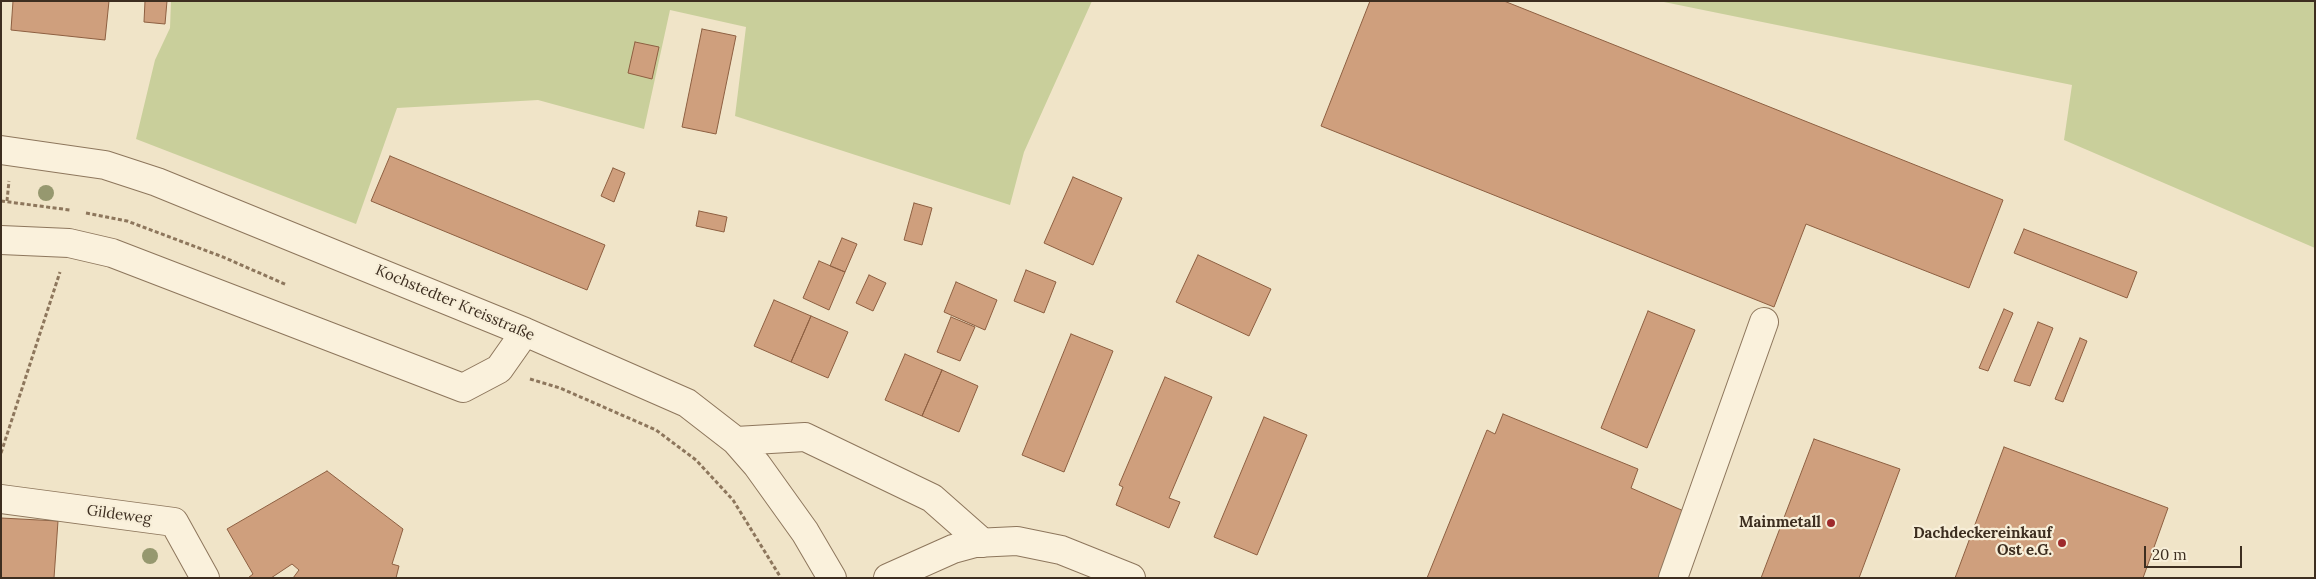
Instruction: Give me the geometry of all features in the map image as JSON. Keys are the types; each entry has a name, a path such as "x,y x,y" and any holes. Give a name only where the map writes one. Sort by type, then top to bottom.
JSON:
{"street":[{"name":"Kochstedter Kreisstraße","path":"1,150 105,165 157,182 525,332 687,403 736,441 781,496 820,574"},
{"path":"1,240 69,243 112,254 463,388 499,370 525,332"},
{"path":"1673,578 1764,322"},
{"path":"736,441 805,437 932,498 983,543"},
{"name":"Gildeweg","path":"1,499 174,522 205,578"},
{"path":"888,578 954,549 983,543 1017,542 1061,550 1131,578"}],"path":[{"path":"1,201 8,201"},
{"path":"1,453 69,243"}],"green space":[{"path":"171,1 1092,1 1024,152 1010,205 735,116 746,27 670,10 644,129 538,100 397,108 356,224 136,139 155,60 170,28"},
{"path":"1659,1 2315,1 2315,248 2064,140 2072,85"}],"building":[{"path":"13,1 109,1 105,40 11,30"},
{"path":"145,1 167,1 165,24 144,22"},
{"path":"1370,1 1504,1 2003,200 1969,288 1806,224 1774,307 1321,126"},
{"path":"702,29 736,36 716,134 682,127"},
{"path":"635,42 659,47 652,79 628,73"},
{"path":"390,156 605,245 587,290 371,201"},
{"path":"613,168 625,173 614,202 601,196"},
{"path":"1073,177 1122,198 1093,265 1044,243"},
{"path":"914,203 932,208 922,245 904,240"},
{"path":"699,211 727,217 724,232 696,226"},
{"path":"2024,229 2137,272 2127,298 2014,253"},
{"path":"842,238 857,244 845,272 830,266"},
{"path":"1198,255 1271,289 1249,336 1176,302"},
{"path":"819,261 845,272 829,310 803,298"},
{"path":"1026,270 1056,282 1044,313 1014,301"},
{"path":"869,275 886,283 873,311 856,303"},
{"path":"956,282 997,300 985,330 944,312"},
{"path":"774,300 811,316 791,362 754,346"},
{"path":"2004,309 2013,313 1988,371 1979,368"},
{"path":"1648,311 1695,330 1647,448 1601,428"},
{"path":"811,316 848,332 828,378 791,362"},
{"path":"951,317 975,327 960,361 937,352"},
{"path":"2038,322 2053,328 2030,386 2014,381"},
{"path":"1071,334 1113,351 1064,472 1022,455"},
{"path":"2080,338 2087,341 2063,402 2055,399"},
{"path":"905,354 942,370 922,416 885,400"},
{"path":"942,370 978,386 959,432 922,416"},
{"path":"1165,377 1212,397 1169,498 1180,502 1169,528 1116,505 1123,487 1119,485"},
{"path":"1503,414 1638,469 1631,488 1686,512 1659,578 1427,578 1487,430 1495,434"},
{"path":"1264,417 1307,435 1257,555 1214,537"},
{"name":"Mainmetall","path":"1814,439 1900,469 1859,578 1761,578"},
{"name":"Dachdeckereinkauf Ost e.G.","path":"2004,447 2168,508 2143,578 1955,578"},
{"path":"327,471 403,529 392,564 399,566 396,578 293,578 299,570 292,564 271,578 248,578 253,574 227,529"},
{"path":"1,518 58,521 54,578 1,578"}],"place":[{"name":"Mainmetall","path":"1831,523"},
{"name":"Dachdeckereinkauf Ost e.G.","path":"2062,543"}]}
